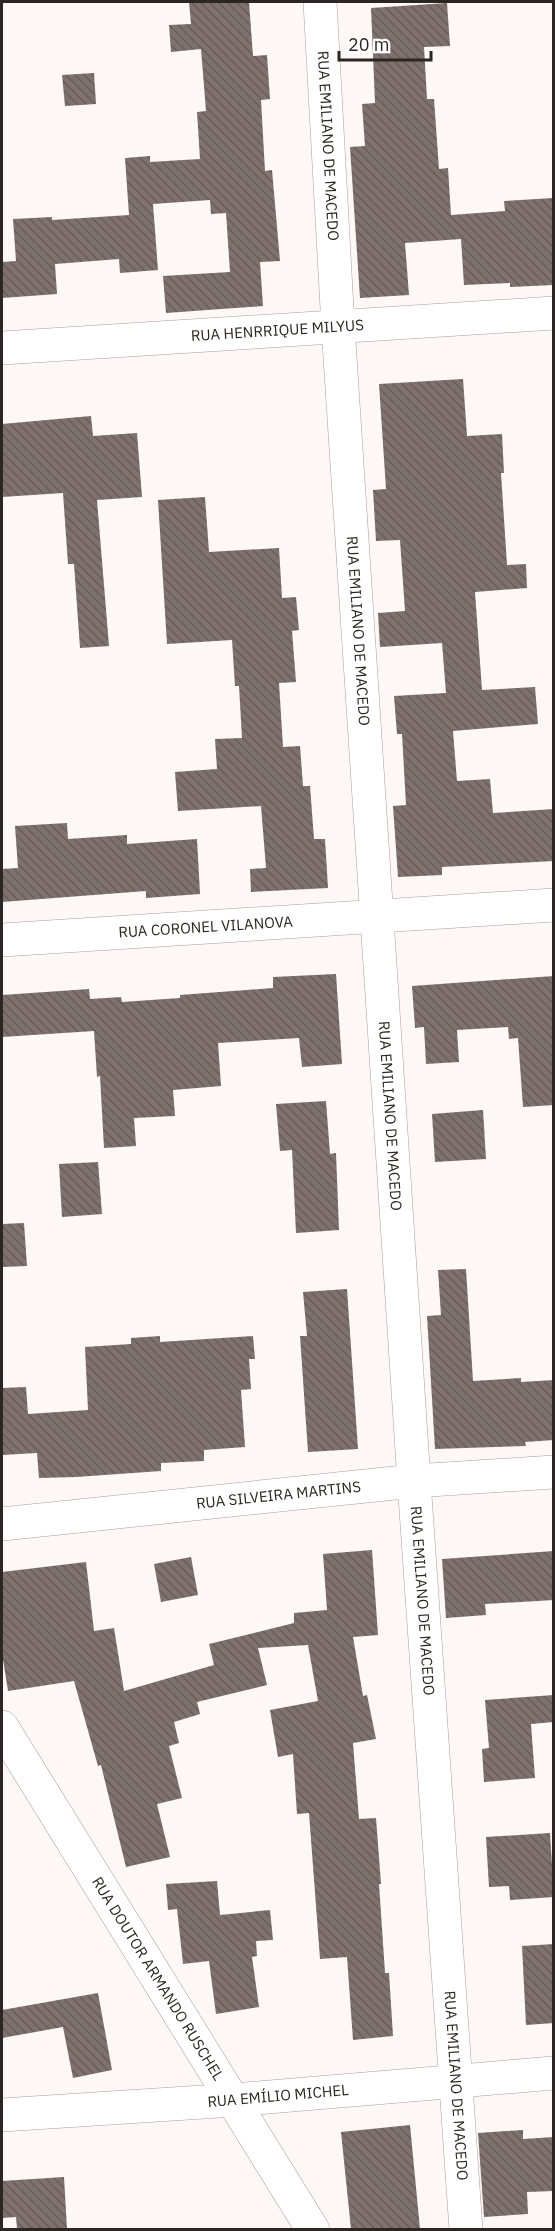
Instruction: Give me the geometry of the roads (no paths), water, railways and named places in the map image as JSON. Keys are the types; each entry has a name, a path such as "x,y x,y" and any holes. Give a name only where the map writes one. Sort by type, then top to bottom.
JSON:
{"street":[{"name":"RUA EMILIANO DE MACEDO","path":"320,2 338,327 466,2229"},
{"name":"RUA HENRRIQUE MILYUS","path":"2,348 554,313"},
{"name":"RUA CORONEL VILANOVA","path":"2,940 554,905"},
{"name":"RUA SILVEIRA MARTINS","path":"2,1524 414,1481 554,1472"},
{"name":"RUA DOUTOR ARMANDO RUSCHEL","path":"2,1726 313,2229"},
{"name":"RUA EMÍLIO MICHEL","path":"2,2115 234,2100 554,2073"}]}
